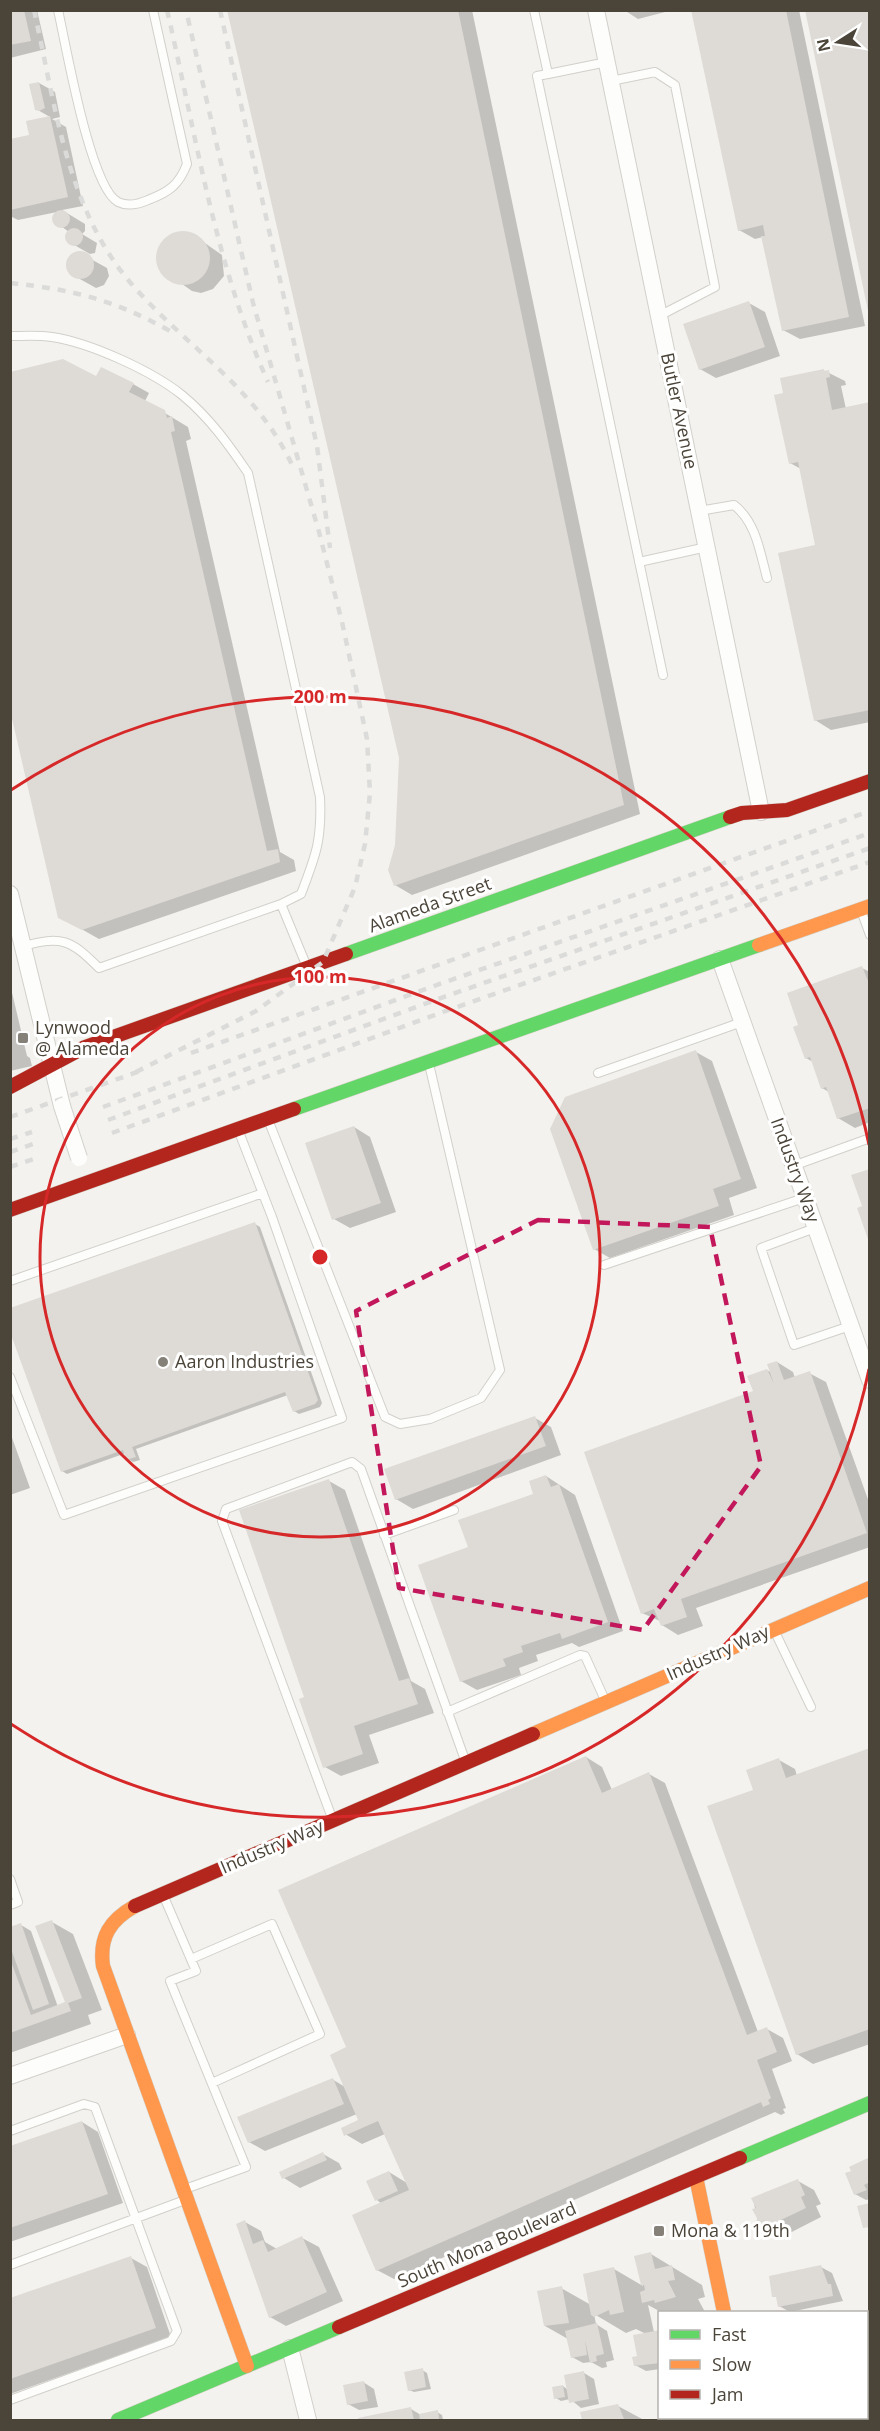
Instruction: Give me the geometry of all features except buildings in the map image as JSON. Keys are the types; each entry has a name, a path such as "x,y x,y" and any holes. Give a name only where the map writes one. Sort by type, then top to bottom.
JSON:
{"street":[{"name":"Butler Avenue","path":"596,10 761,812"},
{"name":"Alameda Street","path":"10,1087 51,1068 86,1047 307,967 742,813 787,810 870,781"},
{"path":"10,894 51,1068 87,1182"},
{"path":"10,1210 865,908"},
{"name":"Industry Way","path":"720,959 850,1326 864,1345 870,1380"},
{"name":"Industry Way","path":"247,2366 106,1978 100,1948 109,1923 133,1907 163,1893 870,1588"},
{"path":"10,2076 127,2035"},
{"name":"South Mona Boulevard","path":"118,2421 870,2103"},
{"path":"696,2177 724,2311"},
{"path":"290,2348 308,2421"}],"lane":[{"path":"58,10 81,115 102,184 117,202 135,205 161,195 180,181 187,164 153,10"},
{"path":"534,10 548,74"},
{"path":"606,62 537,76 663,675"},
{"path":"610,81 655,72 675,85 715,287 659,316"},
{"path":"10,336 52,337 100,350 138,369 182,395 219,432 248,473 320,797 321,833 313,864 301,894 281,904 99,968 79,948 51,939 23,946"},
{"path":"699,511 734,505 742,511 754,532 768,578"},
{"path":"639,562 707,547"},
{"path":"281,904 307,967"},
{"path":"865,908 870,935"},
{"path":"598,1073 742,1022"},
{"path":"267,1119 385,1417 400,1424 430,1419 481,1398 500,1370 428,1062"},
{"path":"10,1377 64,1515 342,1418 263,1193 238,1129"},
{"path":"793,1166 870,1138"},
{"path":"10,1281 263,1193"},
{"path":"604,1265 804,1198"},
{"path":"815,1228 761,1248 794,1346 850,1326"},
{"path":"333,1821 222,1521 226,1509 352,1462 361,1469 466,1764"},
{"path":"384,1535 454,1510"},
{"path":"774,1629 811,1707"},
{"path":"447,1712 580,1655 585,1656 590,1662 606,1703"},
{"path":"10,1879 18,1902 10,1905"},
{"path":"10,2265 136,2219 246,2167 170,1981 196,1971 163,1893"},
{"path":"191,1959 272,1924 320,2034 212,2083"},
{"path":"10,2131 84,2104 95,2107 177,2331 171,2341 10,2400"}],"highlighted area":[{"path":"538,1220 710,1227 761,1466 643,1630 399,1588 356,1311"}],"railway":[{"path":"34,10 66,152 77,187 108,252 129,281 151,305 218,368 260,413 278,438 293,467"},
{"path":"167,10 220,246 250,338 268,382"},
{"path":"136,1072 256,1011 323,962 355,887 365,844 370,793 367,739 342,622 319,532 253,303 186,10"},
{"path":"220,10 317,446 330,548"},
{"path":"10,283 55,289 94,298 132,312 172,332"},
{"path":"191,1053 870,811"},
{"path":"103,1107 434,986 870,833"},
{"path":"108,1120 438,999 870,848"},
{"path":"112,1133 443,1012 870,862"},
{"path":"10,1117 143,1070"},
{"path":"10,1139 32,1132"},
{"path":"10,1152 36,1143"},
{"path":"10,1167 40,1157"}],"traffic: fast":[{"path":"346,954 730,817"},
{"path":"294,1109 759,945"},
{"path":"740,2158 870,2103"},
{"path":"118,2420 339,2327"}],"traffic: slow":[{"path":"759,945 870,906"},
{"path":"533,1734 870,1588"},
{"path":"135,1906 119,1917 108,1930 103,1946 103,1966 247,2366"},
{"path":"696,2177 724,2311"}],"traffic: jam":[{"path":"730,817 742,813 787,810 870,781"},
{"path":"10,1087 85,1047 346,954"},
{"path":"10,1210 294,1109"},
{"path":"135,1906 533,1734"},
{"path":"339,2327 740,2158"}],"place":[{"name":"Lynwood @ Alameda","path":"23,1038"},
{"name":"Aaron Industries","path":"163,1362"},
{"name":"Mona & 119th","path":"659,2231"}]}
